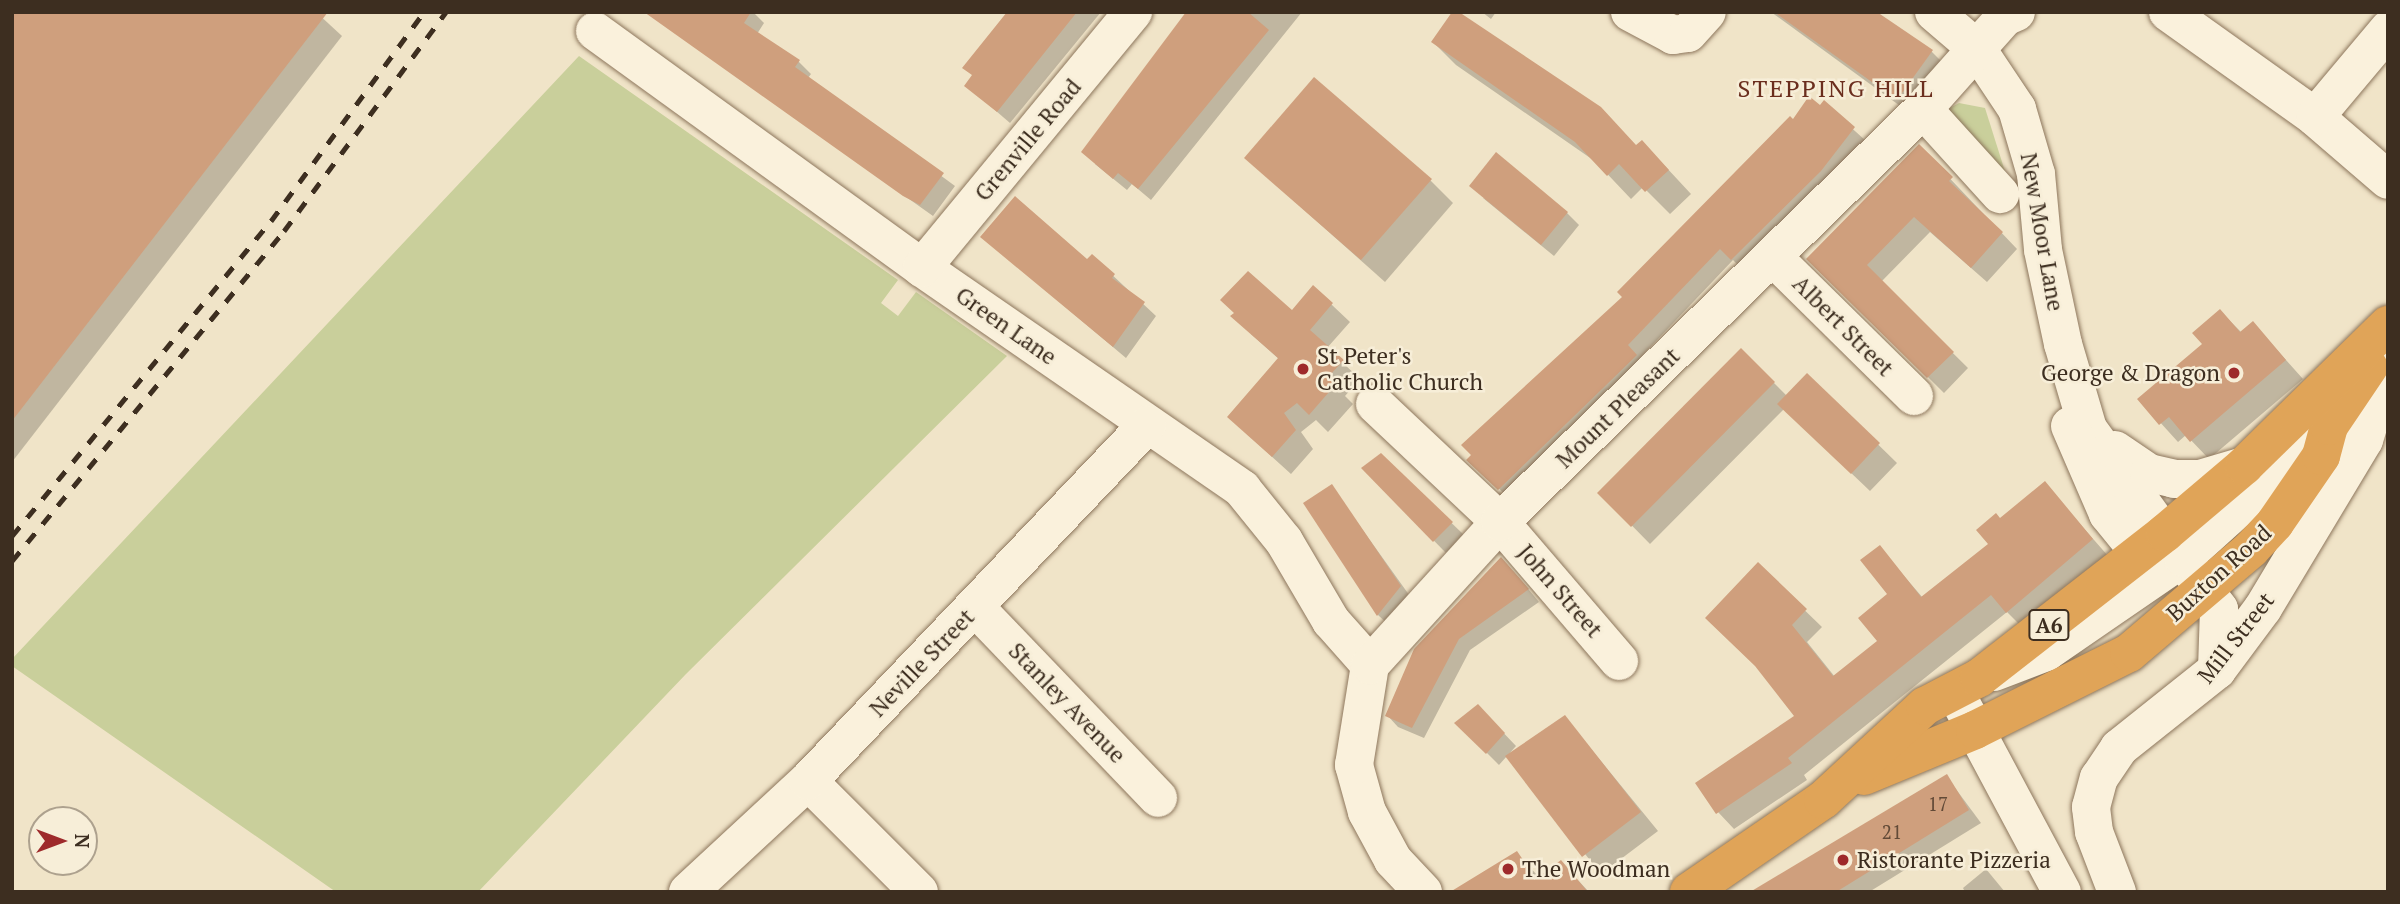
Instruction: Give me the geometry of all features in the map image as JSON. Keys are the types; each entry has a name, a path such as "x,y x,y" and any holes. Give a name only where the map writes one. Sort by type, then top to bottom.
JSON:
{"highway":[{"name":"A6","path":"1689,892 1843,785 1925,706 1967,685 2162,548 2388,325"},
{"name":"Buxton Road","path":"1975,730 2129,653 2205,590 2275,523 2321,456 2329,426 2388,339"},
{"name":"A6","path":"1843,785 1975,730"}],"street":[{"name":"Grenville Road","path":"922,268 1133,12"},
{"path":"1630,12 1673,35 1688,33 1707,12"},
{"name":"New Moor Lane","path":"1934,12 1977,49 2017,109 2036,174 2042,250 2063,344 2088,429 2162,548"},
{"name":"Mount Pleasant","path":"1370,665 1500,522 1923,109 2005,17 2016,12"},
{"path":"2168,12 2315,117 2388,180"},
{"path":"2315,117 2388,30"},
{"name":"Green Lane","path":"595,31 922,268 1242,489 1284,541 1331,621 1370,665"},
{"path":"1923,109 2000,194"},
{"name":"Albert Street","path":"1773,257 1914,396"},
{"name":"New Moor Lane","path":"2063,344 2065,410 2075,443 2108,514 2162,548 2205,590 2222,618 2217,670"},
{"name":"Mill Street","path":"2117,892 2094,832 2091,807 2098,778 2119,748 2217,670 2272,596 2364,440 2388,361"},
{"name":"John Street","path":"1375,404 1500,522 1619,661"},
{"name":"Neville Street","path":"688,892 808,781 1147,425"},
{"name":"A6","path":"2162,548 2329,426"},
{"path":"2088,429 2151,474 2200,479 2244,466"},
{"name":"Stanley Avenue","path":"976,607 1158,798"},
{"path":"1370,665 1354,765 1367,812 1393,860 1423,892"},
{"path":"1967,685 1975,730 2062,892"},
{"path":"808,781 919,892"}],"green space":[{"path":"579,56 898,280 881,303 898,316 916,292 1007,356 686,674 478,892 336,892 12,666 12,659"},
{"path":"1959,103 1985,108 2008,181 1944,111"}],"building":[{"path":"12,12 328,12 12,421"},
{"path":"644,12 751,12 744,23 800,60 795,67 944,173 920,205 903,196"},
{"path":"1007,12 1077,12 997,112 964,86 972,75 962,68"},
{"path":"1186,12 1248,12 1269,30 1138,189 1118,173 1113,179 1081,152"},
{"path":"1452,12 1459,12 1601,107 1636,145 1642,140 1669,170 1645,192 1619,164 1607,176 1575,142 1431,42"},
{"path":"1774,12 1877,12 1933,50 1897,100"},
{"path":"1314,77 1432,179 1361,260 1244,158"},
{"path":"1809,96 1820,105 1824,100 1855,127 1821,171 1731,260 1720,249 1628,345 1637,355 1498,490 1466,460 1471,455 1461,445 1622,297 1617,292 1790,116 1793,119"},
{"path":"1919,144 1953,177 1949,181 2003,232 1971,268 1914,217 1867,265 1954,352 1927,378 1806,259"},
{"path":"1496,152 1568,212 1541,245 1469,186"},
{"path":"1015,196 1087,259 1092,254 1115,274 1112,278 1145,302 1113,347 980,237"},
{"name":"St Peter's Catholic Church","path":"1248,271 1292,310 1313,285 1333,303 1310,330 1344,360 1328,377 1336,384 1309,415 1297,403 1284,413 1296,430 1272,457 1227,417 1278,358 1230,316 1234,313 1220,300"},
{"name":"George & Dragon","path":"2220,309 2240,332 2253,321 2286,360 2190,442 2169,417 2159,425 2137,399 2202,344 2192,333"},
{"path":"1741,348 1775,382 1631,527 1597,493"},
{"path":"1807,373 1880,443 1851,474 1777,404"},
{"path":"1381,453 1453,522 1433,542 1361,468"},
{"path":"2045,481 2093,539 2006,613 1991,595 1788,758 1792,763 1716,814 1695,783 1794,716 1755,666 1705,618 1758,562 1807,609 1792,625 1833,676 1877,641 1858,618 1887,594 1860,560 1880,545 1921,597 1988,544 1976,530 1996,513 2000,518"},
{"path":"1332,484 1401,586 1377,616 1303,503"},
{"path":"1501,557 1529,589 1459,639 1412,728 1385,716 1414,649"},
{"path":"1478,704 1505,733 1486,754 1454,723"},
{"path":"1565,715 1641,812 1582,857 1505,756"},
{"path":"1947,774 1969,810 1836,892 1750,892"},
{"name":"The Woodman","path":"1517,851 1536,879 1561,860 1588,892 1450,892"}],"railway":[{"path":"12,536 271,221 424,12"},
{"path":"12,561 284,231 446,12"}],"place":[{"name":"St Peter's Catholic Church","path":"1303,369"},
{"name":"George & Dragon","path":"2234,373"},
{"name":"Ristorante Pizzeria","path":"1843,860"},
{"name":"The Woodman","path":"1508,869"}],"district":[{"name":"STEPPING HILL","path":"1836,89"}]}
